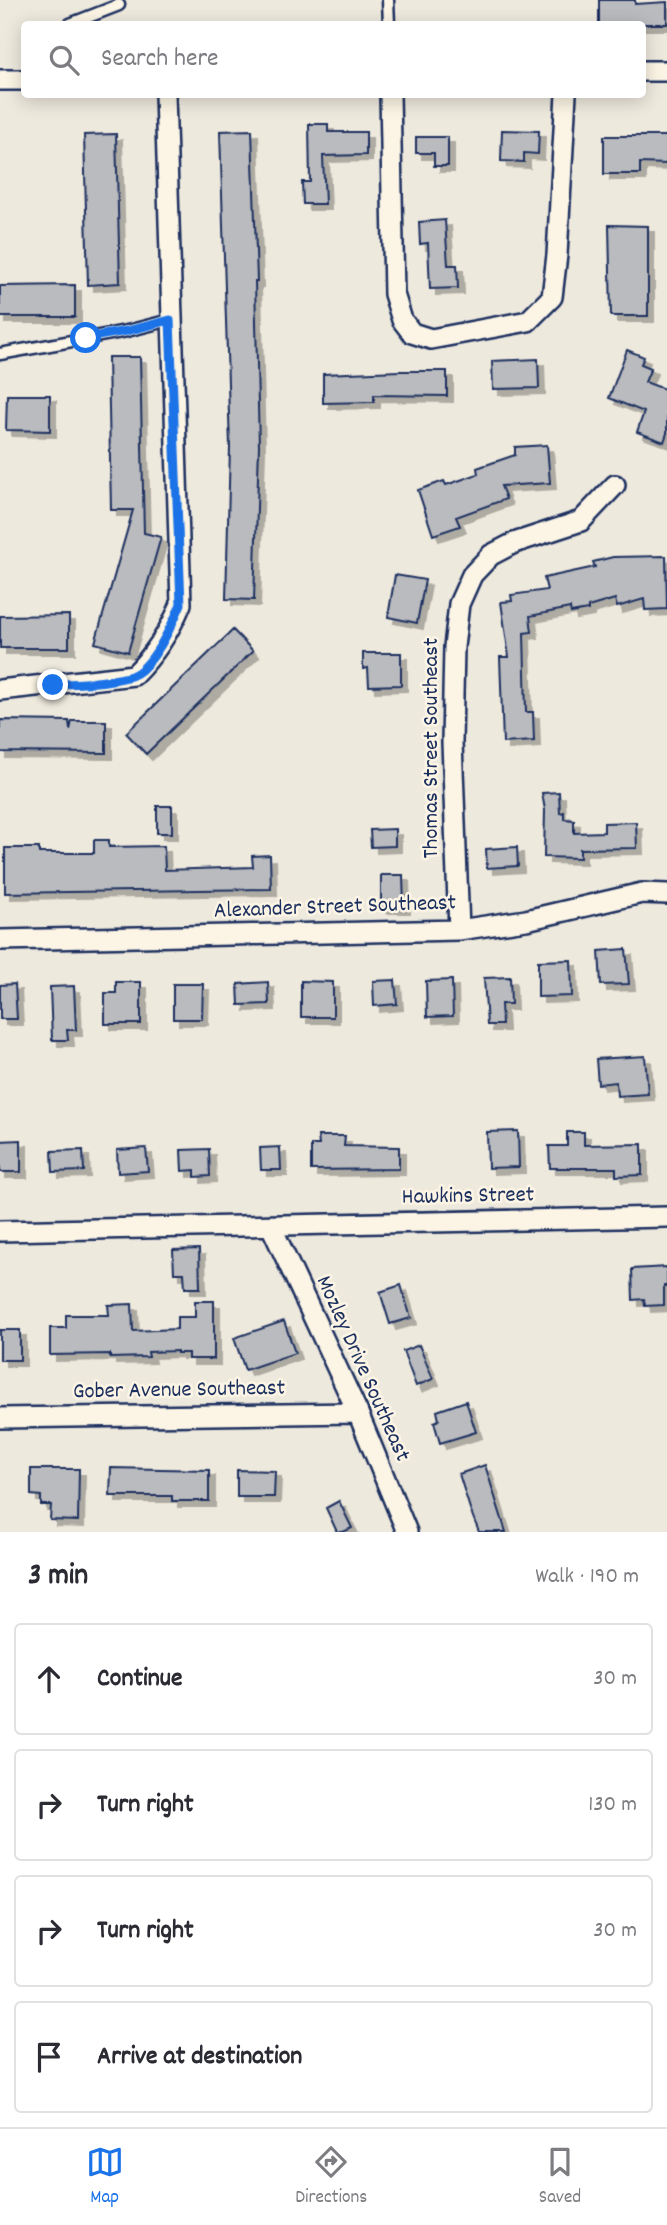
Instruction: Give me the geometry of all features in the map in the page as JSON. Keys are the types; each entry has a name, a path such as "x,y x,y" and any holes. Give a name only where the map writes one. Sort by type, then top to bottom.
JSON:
{"street":[{"path":"646,71 667,71"},
{"path":"0,80 21,80"},
{"path":"0,690 134,675 150,660 173,625 181,604 165,98"},
{"path":"390,98 394,294 402,320 412,333 431,339 528,321 552,297 566,98"},
{"name":"Thomas Street Southeast","path":"458,930 452,742 454,647 459,604 472,575 491,555 513,543 581,521 615,485"},
{"name":"Alexander Street Southeast","path":"0,940 458,930 526,920 642,893 667,894"},
{"name":"Hawkins Street","path":"0,1231 667,1217"},
{"name":"Mozley Drive Southeast","path":"271,1226 358,1413 407,1532"},
{"name":"Gober Avenue Southeast","path":"0,1418 358,1413"}],"lane":[{"path":"388,0 388,21"},
{"path":"76,21 119,5"},
{"path":"0,354 127,331 170,320"}],"building":[{"path":"599,0 635,0 635,4 667,2 667,24 599,21"},
{"path":"309,124 328,124 328,132 366,132 366,155 323,156 325,204 303,204 302,182 310,182"},
{"path":"252,130 259,446 254,600 226,599 230,447 220,131"},
{"path":"502,130 539,131 538,154 524,153 524,162 501,161"},
{"path":"116,134 120,283 88,285 84,135"},
{"path":"604,136 667,136 667,164 640,163 640,174 604,174"},
{"path":"416,137 448,137 448,166 434,166 434,153 416,153"},
{"path":"445,220 448,265 457,265 458,288 430,289 428,243 420,244 419,222"},
{"path":"609,225 648,226 648,316 611,316"},
{"path":"75,285 75,317 0,317 0,286"},
{"path":"627,350 644,357 641,364 651,368 645,382 667,390 667,433 664,442 637,432 644,412 609,398"},
{"path":"108,357 140,357 144,533 161,537 128,652 95,643 133,510 111,510"},
{"path":"538,359 539,388 493,389 492,361"},
{"path":"447,371 447,396 374,395 374,402 323,403 323,374"},
{"path":"7,395 50,395 50,431 6,430"},
{"path":"547,445 550,483 501,486 506,499 456,517 460,526 433,535 418,490 444,481 446,485 478,474 477,468 515,455 515,447"},
{"path":"666,556 667,609 645,610 644,599 617,607 615,599 588,607 588,610 571,613 570,608 530,616 532,632 524,633 526,712 533,712 534,741 503,743 500,657 509,657 501,602 512,601 511,595 547,590 544,578 595,567 593,562 613,557"},
{"path":"395,575 425,580 417,623 388,617"},
{"path":"69,615 69,648 0,648 0,616"},
{"path":"233,630 253,651 146,754 126,733"},
{"path":"363,653 401,653 401,685 369,686 368,668 363,669"},
{"path":"0,720 69,721 70,730 72,721 106,721 106,753 0,752"},
{"path":"559,792 560,813 564,812 564,819 574,820 574,833 604,832 604,823 636,822 637,848 580,849 580,858 544,857 545,810 542,793"},
{"path":"157,806 172,806 172,833 157,833"},
{"path":"395,829 395,846 371,847 370,830"},
{"path":"94,840 109,840 109,847 164,846 165,870 253,867 252,856 270,855 271,889 5,893 5,848 39,848 39,853 94,853"},
{"path":"517,847 518,866 487,868 486,849"},
{"path":"381,875 403,875 404,907 381,907"},
{"path":"626,949 629,984 601,985 599,951"},
{"path":"571,960 572,996 538,997 538,961"},
{"path":"510,977 511,1004 501,1004 502,1025 487,1025 484,978"},
{"path":"395,980 397,1004 374,1006 373,981"},
{"path":"452,980 453,1016 427,1017 426,981"},
{"path":"301,981 333,982 333,1017 301,1017"},
{"path":"116,982 141,982 141,1024 105,1024 105,993 116,993"},
{"path":"268,982 269,1004 239,1005 238,984"},
{"path":"15,984 17,1019 0,1019 0,985"},
{"path":"173,984 203,984 202,1019 173,1019"},
{"path":"74,986 76,1030 67,1030 68,1040 52,1040 50,987"},
{"path":"645,1056 648,1094 617,1096 616,1082 598,1084 596,1059"},
{"path":"518,1131 519,1167 488,1168 487,1132"},
{"path":"567,1132 584,1132 584,1145 642,1144 642,1175 616,1176 616,1168 550,1168 549,1146 567,1146"},
{"path":"318,1136 345,1136 344,1146 399,1147 399,1169 311,1170 311,1145 319,1145"},
{"path":"21,1140 21,1172 0,1172 0,1141"},
{"path":"280,1147 281,1170 261,1170 260,1148"},
{"path":"146,1148 148,1171 118,1173 117,1150"},
{"path":"209,1149 210,1176 195,1177 195,1170 182,1171 181,1150"},
{"path":"83,1150 84,1171 53,1172 52,1151"},
{"path":"199,1249 200,1288 185,1288 184,1273 174,1273 173,1250"},
{"path":"667,1267 664,1305 645,1306 644,1299 633,1300 632,1269"},
{"path":"401,1285 411,1318 390,1324 380,1292"},
{"path":"195,1301 214,1301 214,1359 188,1359 188,1353 177,1351 148,1352 149,1357 110,1358 110,1354 50,1355 50,1328 66,1328 66,1315 109,1315 108,1305 132,1304 133,1331 177,1329 177,1317 195,1317"},
{"path":"284,1321 295,1353 245,1370 234,1338"},
{"path":"0,1330 20,1330 20,1360 0,1360"},
{"path":"419,1345 433,1379 416,1386 403,1351"},
{"path":"466,1401 476,1432 440,1443 434,1422 439,1420 437,1411"},
{"path":"485,1465 506,1532 479,1532 459,1474"},
{"path":"111,1468 209,1470 209,1501 172,1501 172,1496 110,1496"},
{"path":"31,1469 79,1469 78,1521 50,1520 51,1505 41,1505 41,1496 31,1495"},
{"path":"237,1470 275,1471 274,1497 237,1497"},
{"path":"339,1501 352,1528 343,1532 337,1532 326,1508"}],"route":[{"path":"53,685 134,675 150,660 173,625 181,604 170,320 86,338"}]}
